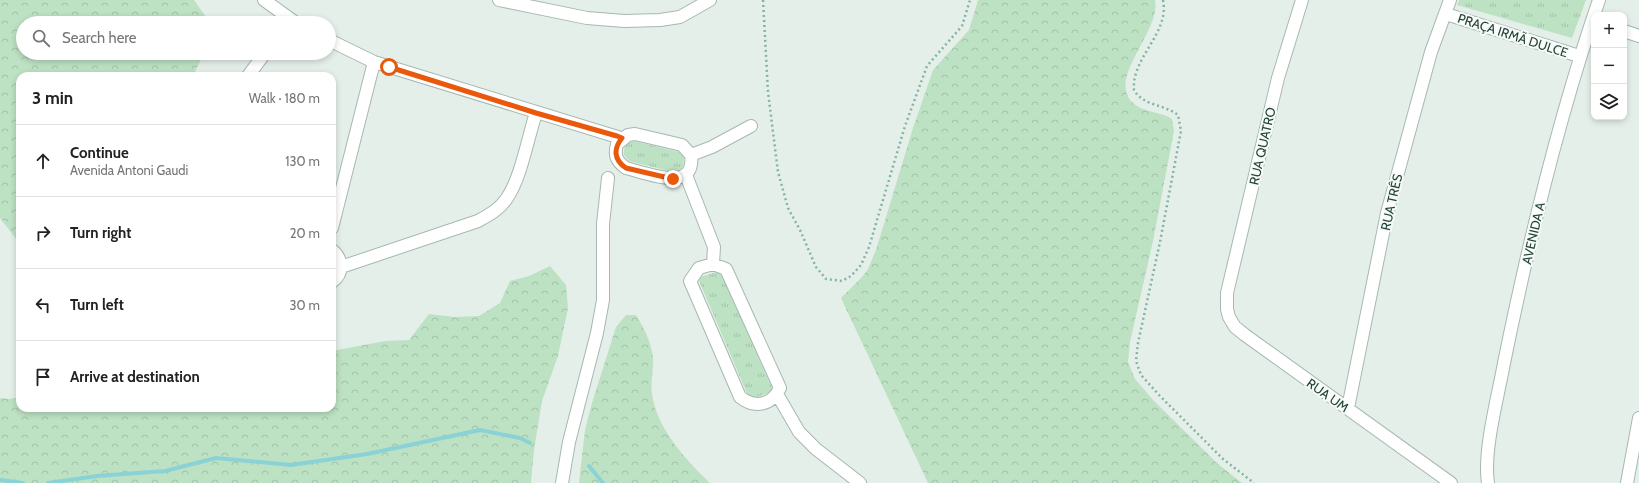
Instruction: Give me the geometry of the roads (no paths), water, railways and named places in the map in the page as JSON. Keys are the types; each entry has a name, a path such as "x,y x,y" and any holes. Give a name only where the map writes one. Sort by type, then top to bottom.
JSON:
{"street":[{"path":"264,0 284,16"},
{"path":"498,0 587,18 624,21 660,20 680,17 710,0"},
{"name":"RUA QUATRO","path":"1227,293 1278,78 1302,0"},
{"name":"RUA TRÊS","path":"1348,408 1388,213 1431,52 1450,0"},
{"name":"AVENIDA A","path":"1595,12 1598,0"},
{"name":"PRAÇA IRMÃ DULCE","path":"1446,14 1579,56"},
{"name":"AVENIDA A","path":"1480,483 1486,470 1495,412 1518,296 1563,112 1579,56 1591,25"},
{"path":"1627,32 1639,36"},
{"path":"336,43 374,62 536,113 622,138"},
{"path":"251,72 260,60"},
{"path":"336,212 374,62"},
{"path":"341,267 478,221 494,212 507,198 515,182 536,113"},
{"path":"691,155 712,147 751,126"},
{"path":"686,175 673,179 626,168 620,164 616,158 617,144 622,138 635,134 682,145 691,155 692,162 686,175 714,247 713,264"},
{"path":"562,483 569,442 585,373 597,333 602,307 603,224 608,178"},
{"path":"336,253 338,255 341,267 340,274 336,278"},
{"path":"713,264 726,269 780,388 772,400 759,405 752,404 740,397 690,281 699,268 713,264"},
{"name":"RUA UM","path":"1227,293 1227,310 1236,327 1263,350 1348,408 1451,483"},
{"path":"777,394 799,432 816,449 860,483"},
{"path":"1627,483 1639,418"},
{"name":"AVENIDA A","path":"1486,470 1488,483"}],"waterway":[{"path":"48,483 97,476 165,471 216,458 291,465 367,454 480,430 520,438 530,443"},
{"path":"589,466 603,483"},
{"path":"0,480 23,483"}]}
